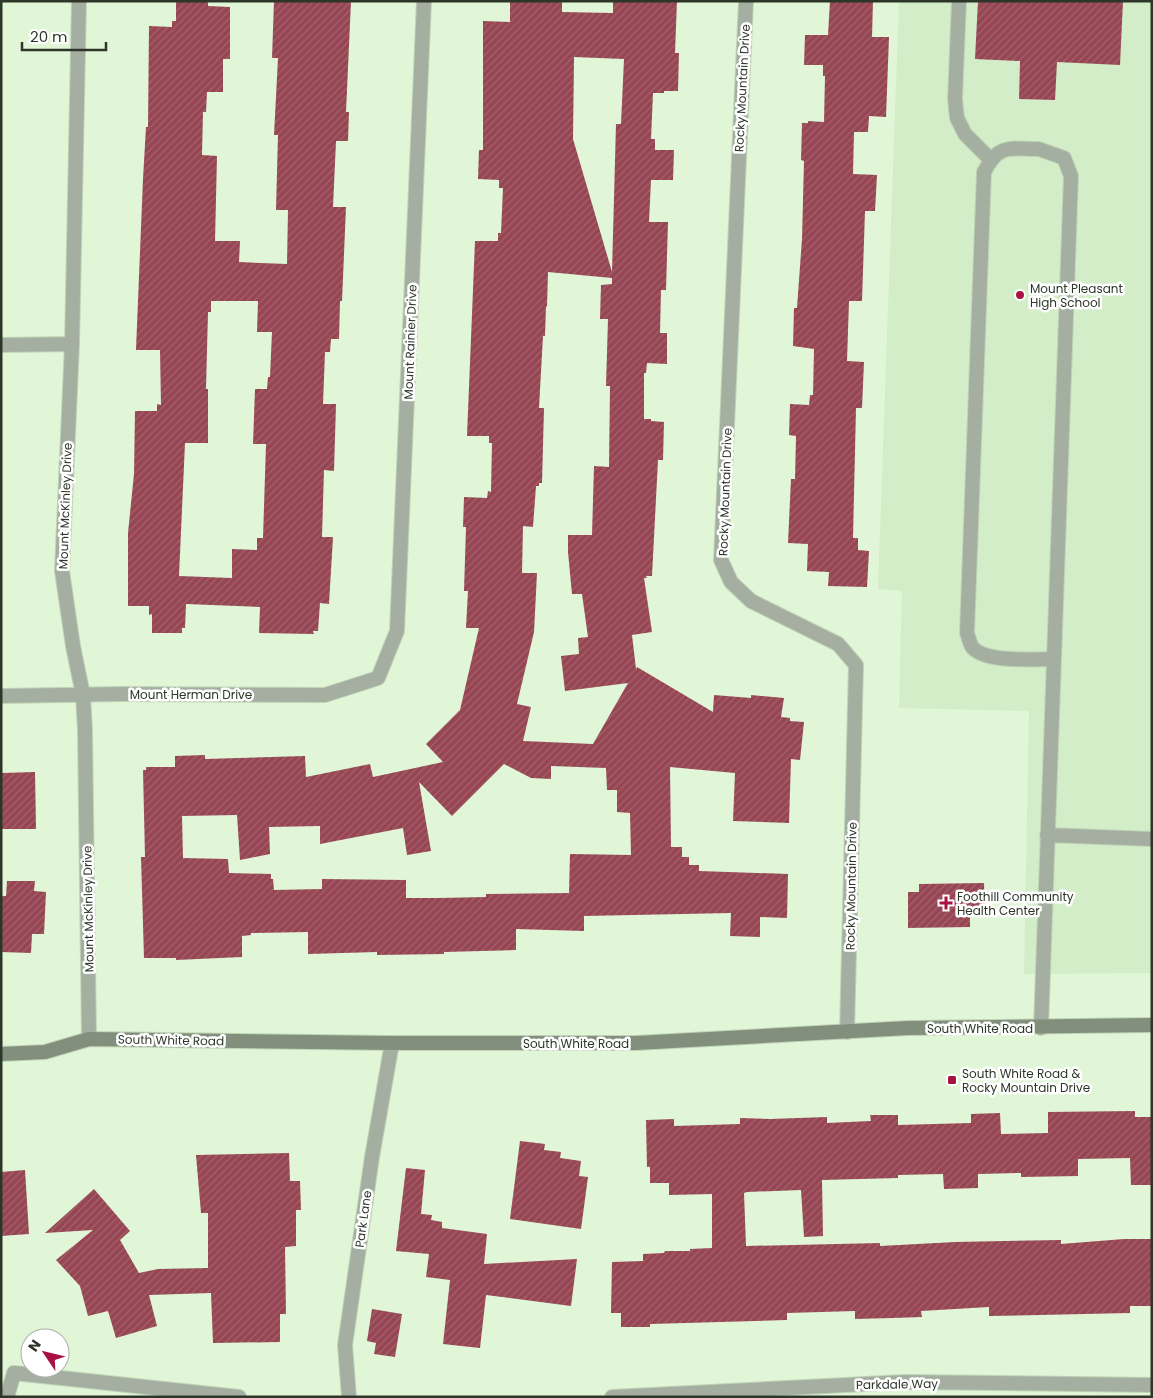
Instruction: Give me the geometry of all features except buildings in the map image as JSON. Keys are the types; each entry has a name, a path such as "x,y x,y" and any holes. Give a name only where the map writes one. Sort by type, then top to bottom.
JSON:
{"main road":[{"name":"South White Road","path":"1,1054 45,1052 89,1039 636,1044 908,1028 1041,1028 1152,1025"}],"street":[{"name":"Mount McKinley Drive","path":"79,1 72,344 62,571 86,731 89,1039"},
{"name":"Mount Rainier Drive","path":"378,678 397,631 424,1"},
{"name":"Rocky Mountain Drive","path":"746,1 721,560 731,582 751,601 838,644 856,665 847,1032"},
{"path":"960,1 955,99 957,118 966,134 990,159"},
{"path":"1041,1028 1072,176 1064,158 1039,149 1002,150 990,159 984,172 967,634 972,647 986,655 993,657 1054,659"},
{"path":"1,345 72,344"},
{"name":"Mount Herman Drive","path":"1,696 324,695 378,678"},
{"path":"1047,835 1152,839"},
{"name":"Park Lane","path":"349,1397 345,1345 372,1157 392,1043"},
{"path":"8,1397 14,1373 238,1397"},
{"name":"Parkdale Way","path":"612,1397 905,1382 1152,1385"}],"shaded area":[{"name":"Mount Pleasant High School","path":"899,1 1152,1 1152,973 1024,974 1029,711 899,708 902,591 878,589"}],"place":[{"name":"Mount Pleasant High School","path":"1020,295"},
{"name":"Foothill Community Health Center","path":"946,903"},
{"name":"South White Road & Rocky Mountain Drive","path":"952,1080"}]}
